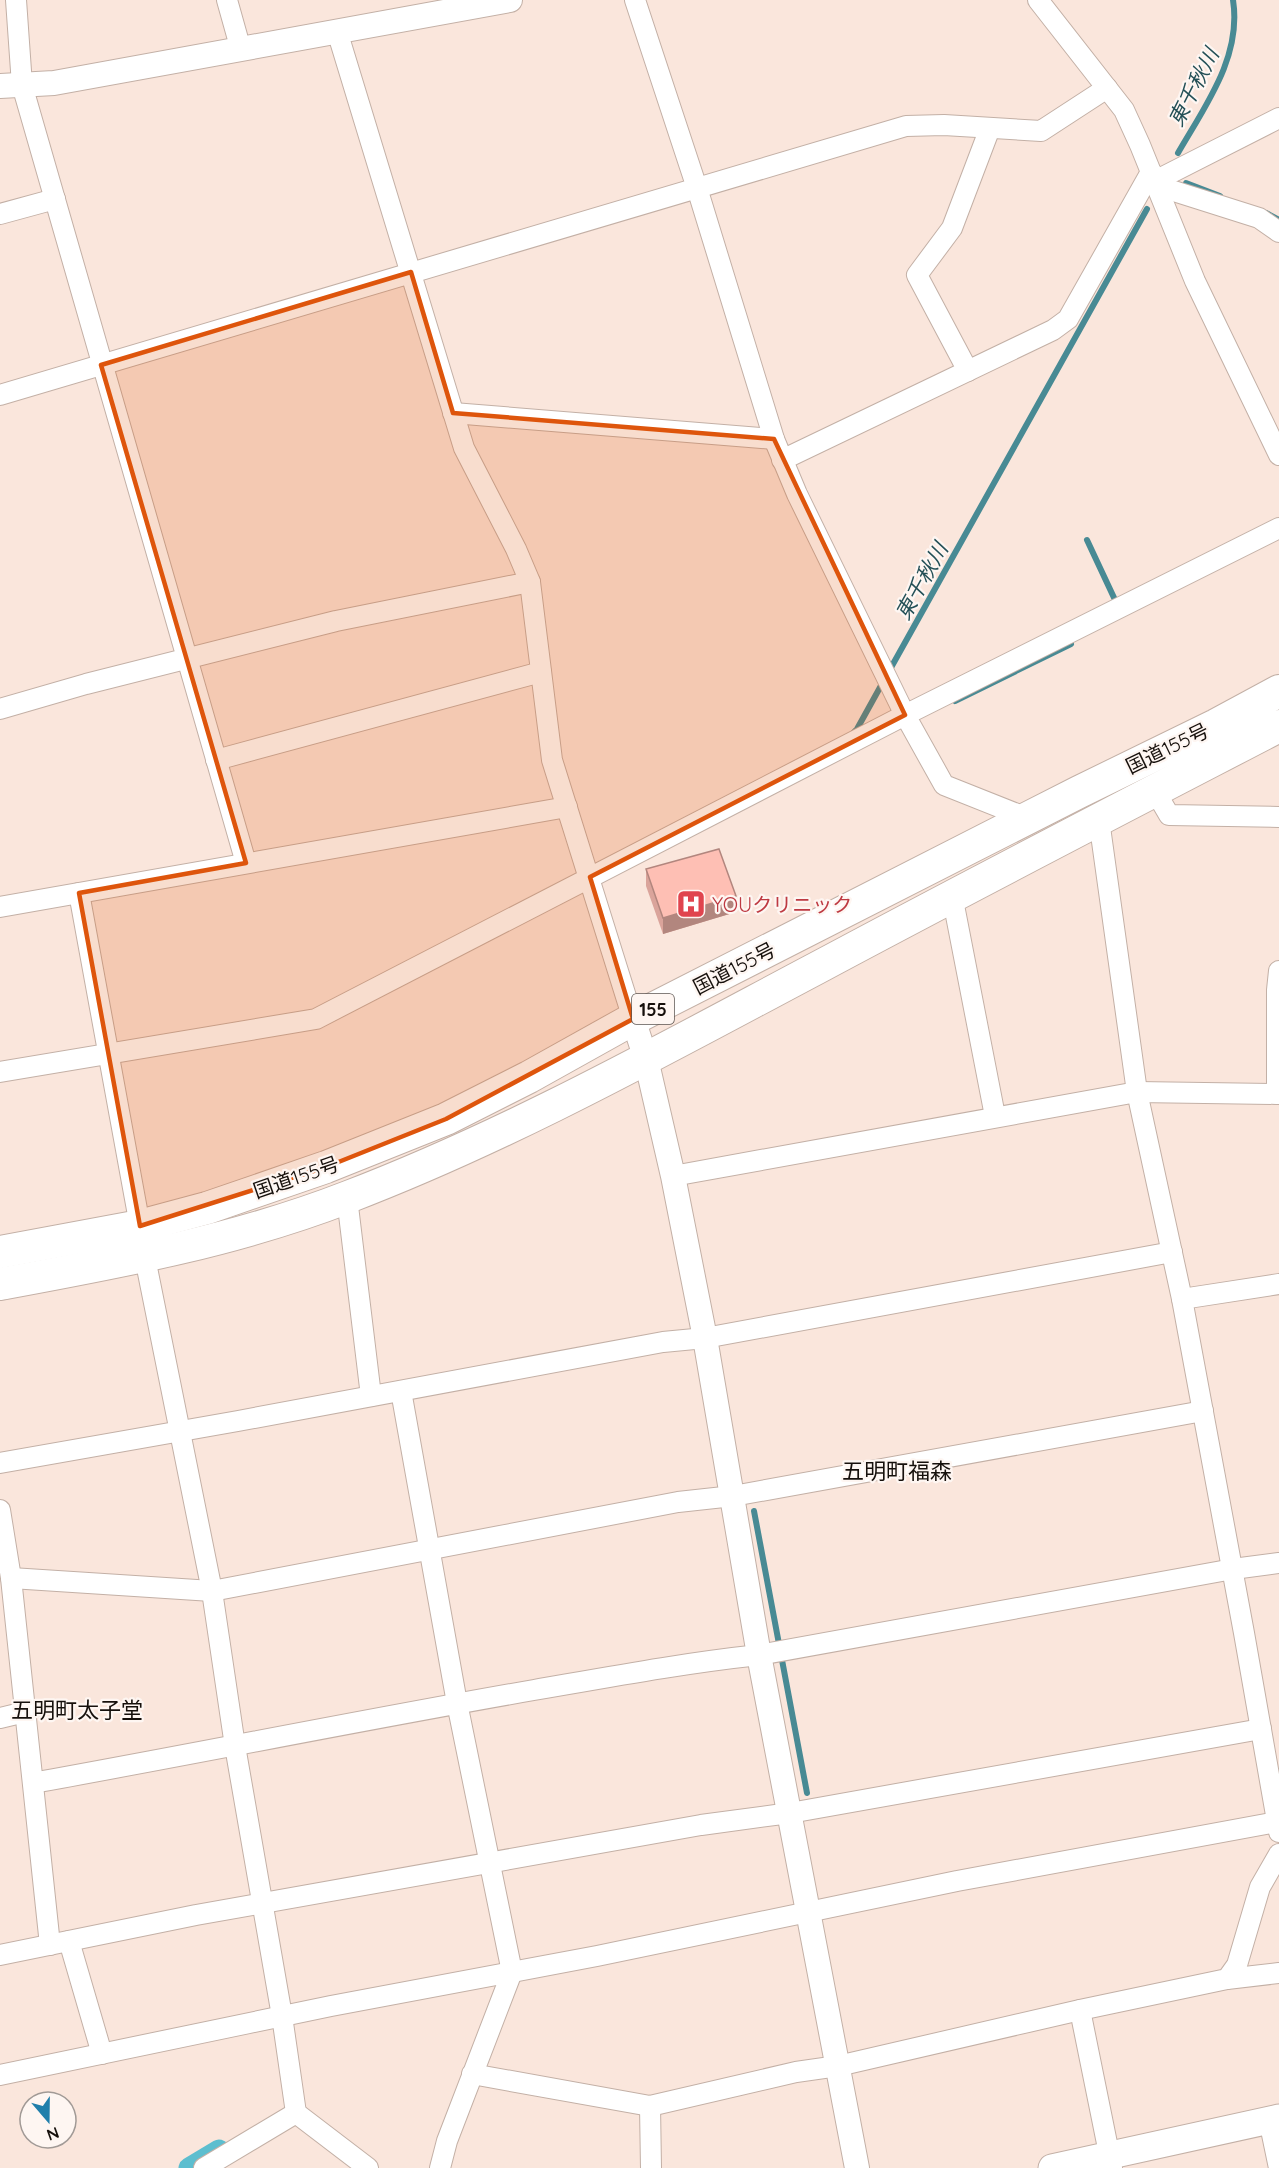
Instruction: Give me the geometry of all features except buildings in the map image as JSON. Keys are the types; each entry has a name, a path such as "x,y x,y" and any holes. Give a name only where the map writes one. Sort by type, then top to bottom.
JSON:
{"highway":[{"name":"国道155号","path":"0,1252 140,1226 207,1208 326,1167 446,1119 529,1077 633,1019 1279,691"},
{"name":"国道155号","path":"0,1284 145,1258 223,1238 347,1198 461,1150 646,1059 1279,726"}],"main road":[{"path":"1052,2168 1110,2162 1274,2119"}],"street":[{"path":"16,0 11,86 55,199 246,863"},
{"path":"227,0 241,50"},
{"path":"11,86 54,83 241,50 472,3 510,0"},
{"path":"635,0 697,188 774,439 904,715 944,785 1027,818"},
{"path":"1038,0 1124,110 1195,280 1279,454"},
{"path":"337,31 464,448 516,549 530,582 552,760 646,1059 673,1176 705,1338 759,1655 857,2168"},
{"path":"0,395 906,126 944,125 1041,131 1107,88"},
{"path":"782,460 1053,330 1068,319 1154,180 1279,118"},
{"path":"968,371 917,275 952,228 990,128"},
{"path":"1154,180 1259,218 1279,232"},
{"path":"0,214 55,199"},
{"path":"453,413 774,439"},
{"path":"0,1072 316,1019 904,715 1279,528"},
{"path":"0,709 336,621 530,582"},
{"path":"216,760 541,672"},
{"path":"1155,790 1169,815 1279,817"},
{"path":"0,907 567,807"},
{"path":"0,2074 282,2016 597,1956 807,1911 1278,1827 1233,1569 1182,1299 1137,1092 1099,820"},
{"path":"79,893 140,1226"},
{"path":"952,896 995,1116"},
{"path":"673,1176 1137,1092 1278,1094 1277,990 1279,971"},
{"path":"347,1198 371,1396"},
{"path":"0,1463 663,1342 705,1338 1172,1252"},
{"path":"145,1258 212,1591 235,1746 282,2016 296,2113 368,2168"},
{"path":"1182,1299 1279,1284"},
{"path":"401,1391 457,1703 488,1864 512,1972 447,2141 440,2168"},
{"path":"11,1578 212,1591 678,1502 732,1496 1203,1411"},
{"path":"0,1510 11,1578 33,1782 60,1943 102,2054"},
{"path":"33,1782 457,1703 694,1663 759,1655 1233,1569 1279,1563"},
{"path":"0,1718 26,1712"},
{"path":"0,1955 262,1904 701,1825 790,1813 1261,1729"},
{"path":"1227,1979 1237,1965 1260,1887 1279,1854"},
{"path":"472,2074 650,2106 796,2072 838,2066 1080,2010 1227,1979 1279,1973"},
{"path":"1080,2010 1110,2162"},
{"path":"650,2106 651,2168"},
{"path":"204,2168 296,2113"},
{"path":"1274,2119 1279,2168"}],"highlighted area":[{"path":"411,272 453,413 774,439 905,715 590,877 633,1019 446,1119 326,1167 140,1226 79,893 246,863 101,365"}],"waterway":[{"name":"東千秋川","path":"1178,153 1210,99 1227,61 1234,21 1233,0"},
{"path":"1186,183 1220,196"},
{"name":"東千秋川","path":"888,673 1147,209"},
{"path":"1266,213 1279,220"},
{"path":"1087,540 1116,602 1114,603"},
{"path":"955,701 1071,644"},
{"name":"東千秋川","path":"852,734 883,682"},
{"path":"754,1511 807,1793"},
{"path":"189,2168 219,2150"}],"place":[{"name":"YOUクリニック","path":"691,904"}],"district":[{"name":"五明町福森","path":"897,1471"},
{"name":"五明町太子堂","path":"77,1710"}]}
